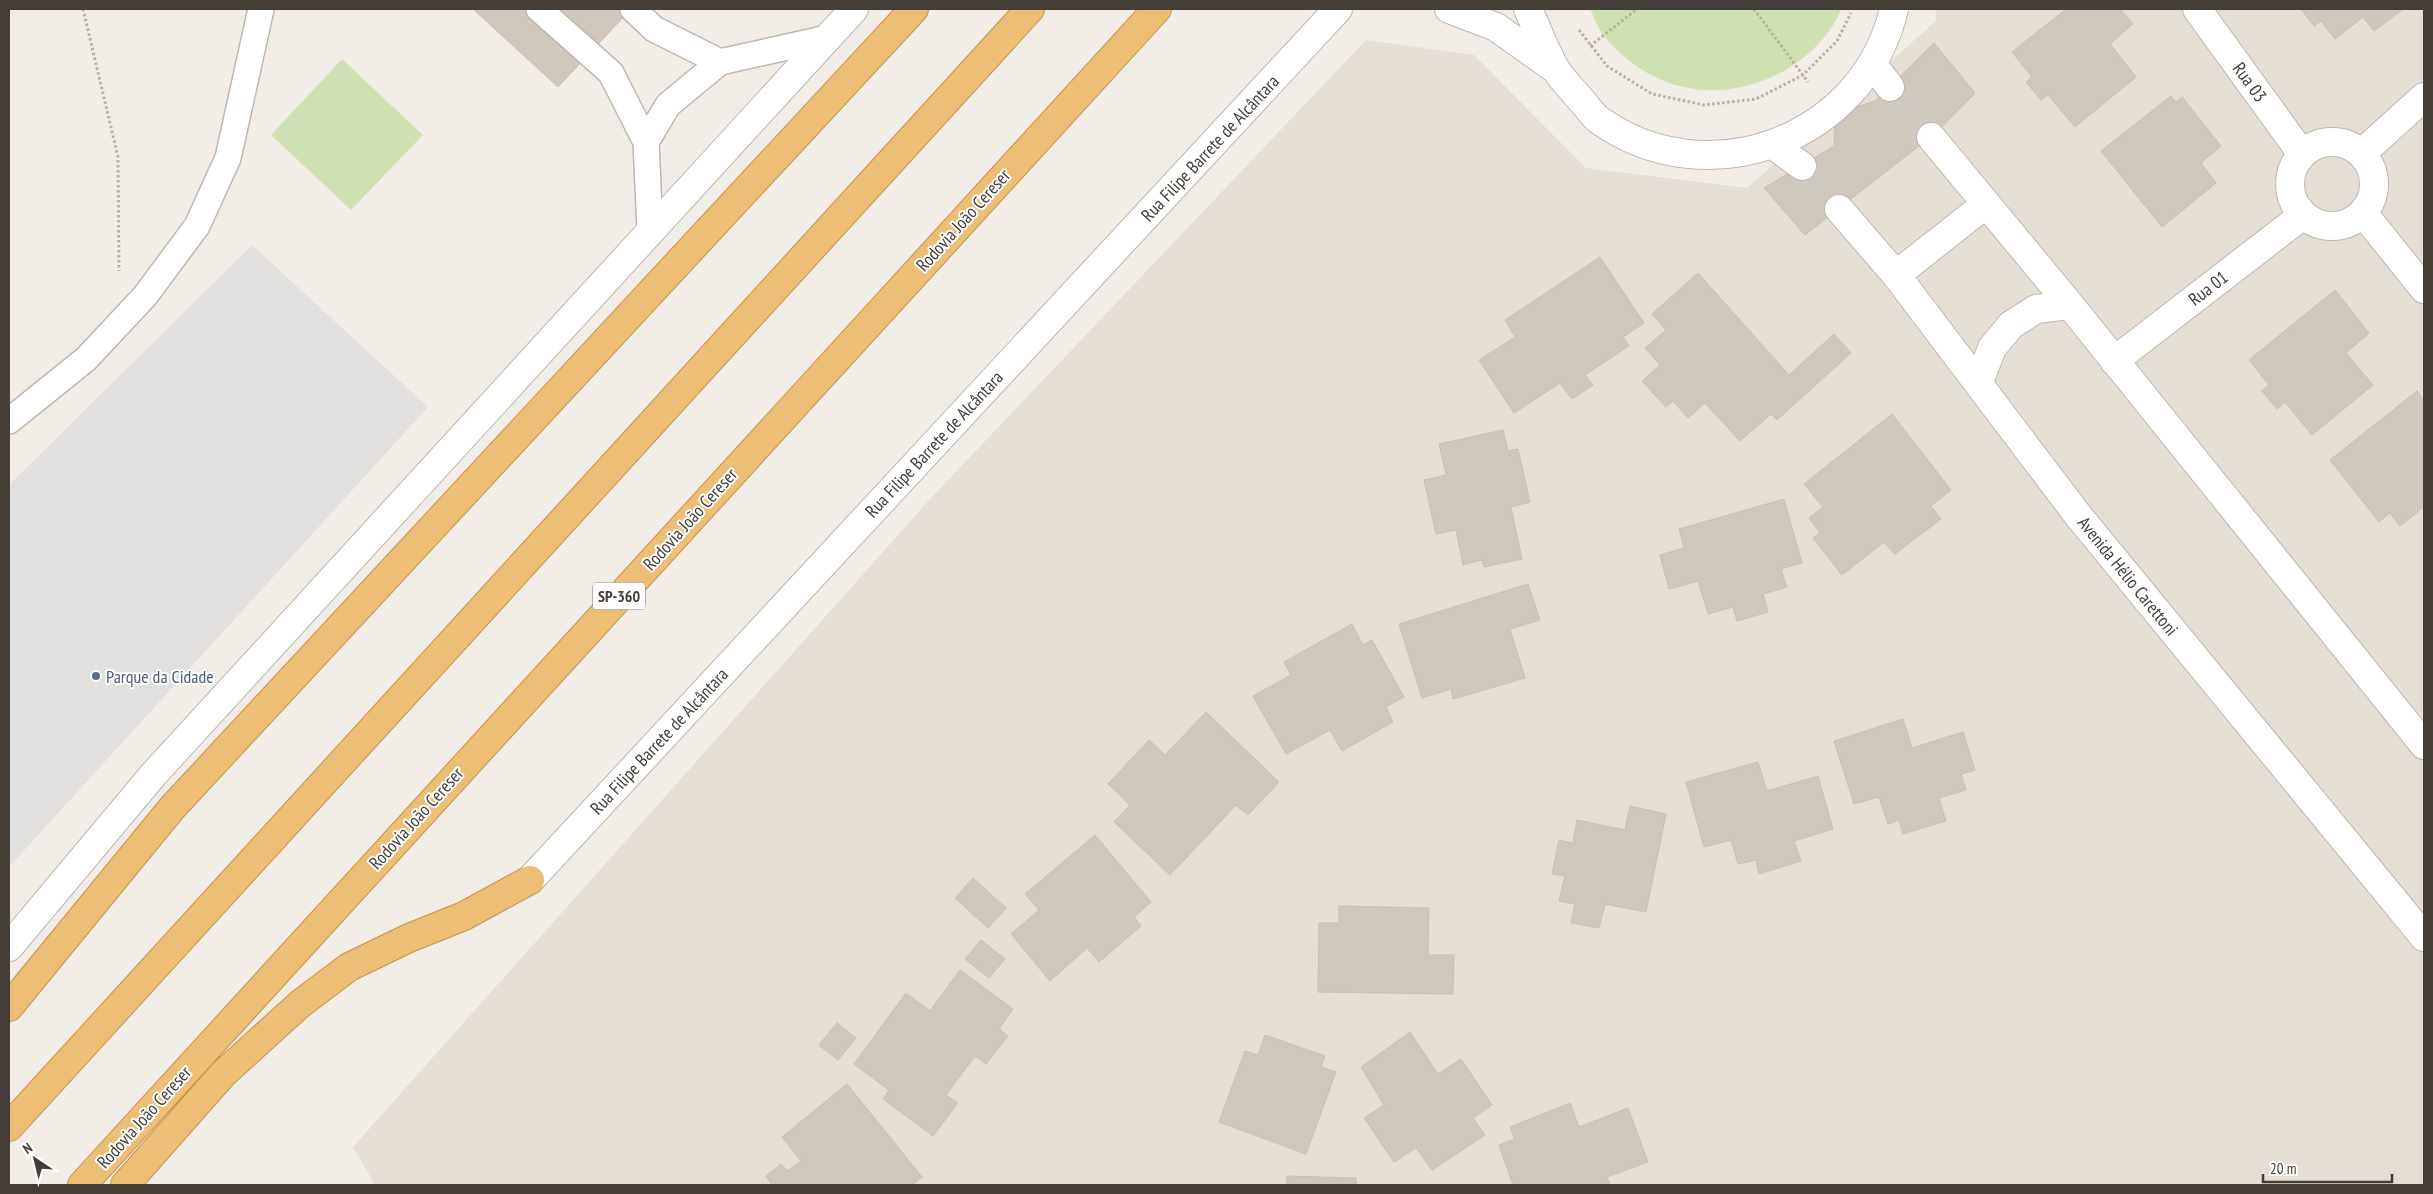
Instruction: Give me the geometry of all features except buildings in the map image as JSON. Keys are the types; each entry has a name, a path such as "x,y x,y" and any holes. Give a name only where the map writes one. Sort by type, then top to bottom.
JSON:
{"highway":[{"path":"9,1007 172,808 914,9"},
{"path":"9,1127 1030,9"},
{"name":"Rodovia João Cereser","path":"82,1185 1157,9"},
{"path":"125,1185 223,1074 300,1004 349,967 409,938 464,916 530,880"}],"street":[{"path":"9,947 153,775 854,9"},
{"name":"Rua Filipe Barrete de Alcântara","path":"530,880 1338,9"},
{"path":"1449,9 1496,27 1555,69 1597,119 1629,138 1664,150 1701,155 1737,153 1773,145 1803,131 1830,113 1853,91 1873,65 1890,28 1894,9"},
{"path":"1528,9 1555,69"},
{"name":"Rua 03","path":"2197,9 2302,154"},
{"path":"1873,65 1890,87"},
{"path":"2362,153 2424,97"},
{"path":"1931,137 2070,305 2424,744"},
{"path":"2332,141 2348,144 2362,153 2370,163 2374,176 2371,202 2363,213 2349,222 2334,226 2317,223 2303,214 2294,201 2290,184 2293,168 2302,154 2315,145 2332,141"},
{"path":"1773,145 1802,166"},
{"path":"1896,276 1986,204"},
{"name":"Avenida Hélio Carettoni","path":"1839,209 1896,276 1979,382 2077,514 2424,937"},
{"path":"2363,213 2424,289"},
{"name":"Rua 01","path":"2114,361 2303,214"},
{"path":"1979,382 1992,348 2011,325 2036,309 2070,305"}],"lane":[{"path":"9,420 86,359 145,296 197,226 228,158 261,9"},
{"path":"539,9 611,73 646,142 650,230"},
{"path":"633,9 654,29 720,62"},
{"path":"646,142 668,105 720,62 828,38"}],"path":[{"path":"83,9 118,157 119,324"},
{"path":"1555,69 1591,45 1637,9"},
{"path":"1754,9 1830,113"},
{"path":"1576,24 1608,66 1652,94 1704,105 1756,99 1803,75 1837,41 1853,9"}],"shaded area":[{"path":"1936,9 2424,9 2424,1185 375,1185 353,1147 931,498 1366,40 1474,55 1586,168 1747,188 1936,21"},
{"name":"Parque da Cidade","path":"252,245 428,407 9,867 9,485"}],"green space":[{"path":"1590,9 1841,9 1832,26 1820,42 1789,68 1764,80 1739,88 1715,90 1690,88 1666,82 1644,71 1623,56 1604,36"},
{"path":"342,59 423,135 351,210 271,135"}],"tunnel":[{"path":"1890,87 1931,137"},
{"path":"1802,166 1839,209"}],"place":[{"name":"Parque da Cidade","path":"96,676"}]}
